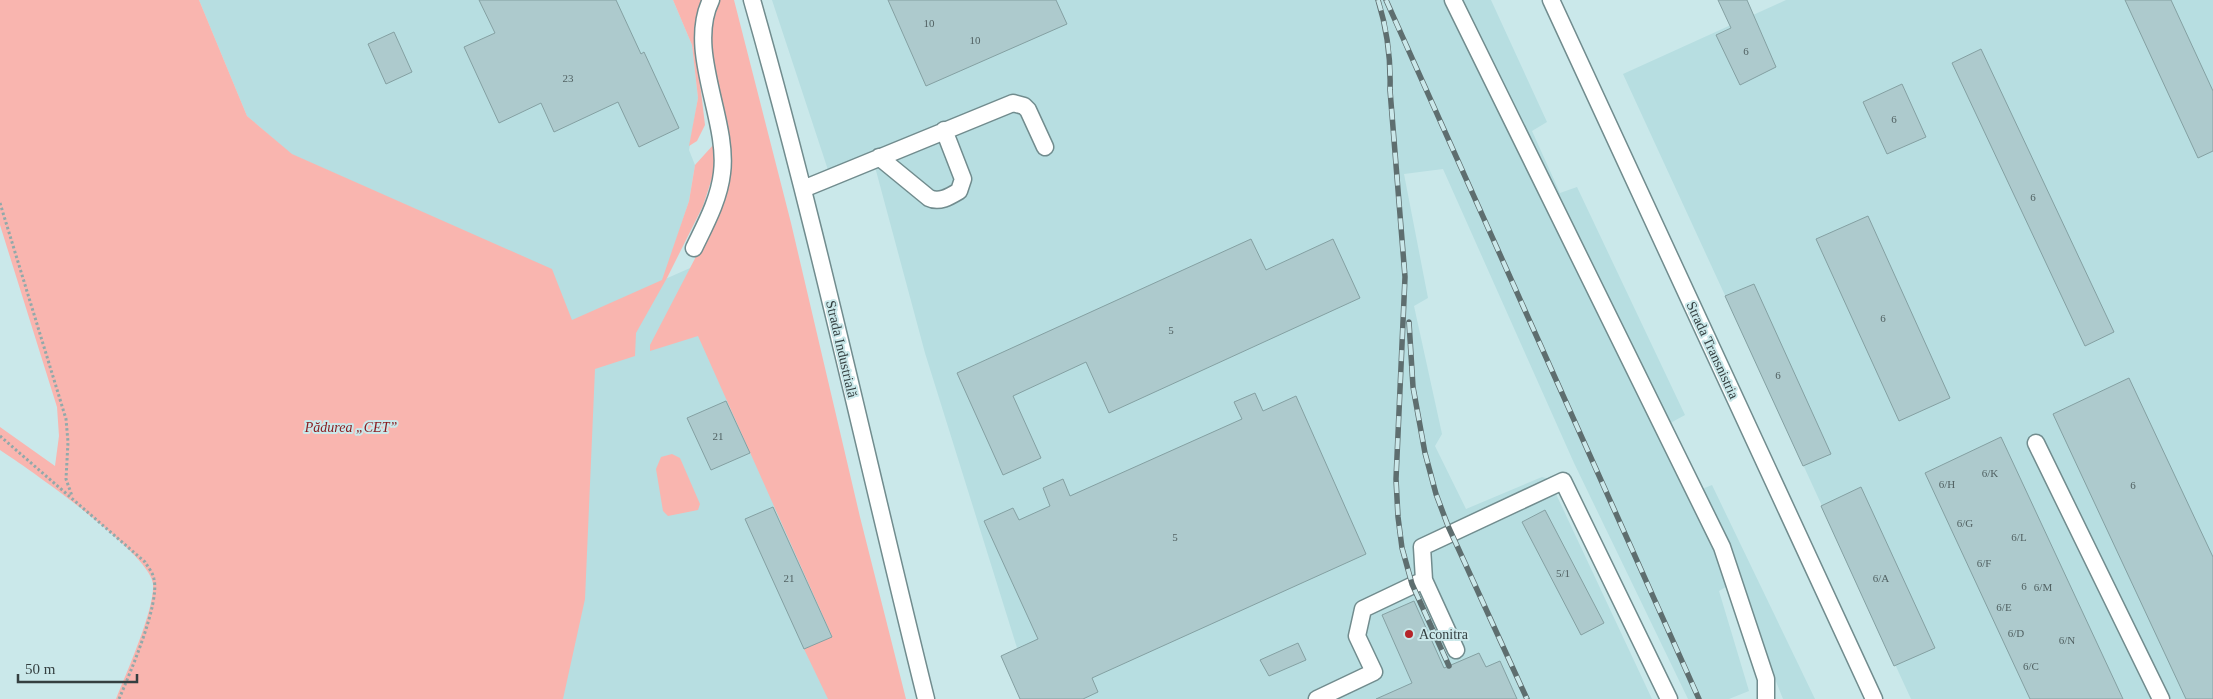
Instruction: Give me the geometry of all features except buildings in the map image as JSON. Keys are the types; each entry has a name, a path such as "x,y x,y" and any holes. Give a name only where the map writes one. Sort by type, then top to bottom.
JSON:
{"street":[{"path":"694,248 710,215 722,173 722,140 715,115 703,37 706,9 711,0"},
{"name":"Strada Industrială","path":"752,0 803,189 926,699"},
{"path":"1453,0 1722,547 1766,679 1766,699"},
{"name":"Strada Transnistria","path":"1552,0 1874,699"},
{"path":"803,189 1013,103 1020,104 1028,110 1045,147"},
{"path":"879,157 929,198 937,201 943,199 959,191 963,180 944,130"},
{"path":"2036,444 2162,699"},
{"path":"1456,650 1424,580 1422,547 1563,481 1669,699"},
{"path":"1317,699 1374,672 1357,636 1363,609 1424,580"}],"path":[{"path":"0,203 66,419 68,442 66,479 74,500"},
{"path":"0,436 145,562 154,577 155,589 151,609 131,671 119,699"}],"shaded area":[{"path":"199,0 673,0 692,45 698,98 689,150 695,165 689,201 663,280 776,230 883,699 545,699 552,270 291,154 247,116"},
{"path":"772,0 1491,0 1547,122 1532,131 1560,193 1577,187 1685,415 1663,427 1697,491 1712,485 1815,699 1783,699 1736,581 1719,591 1749,691 1729,699 1688,699 1574,463 1443,169 1404,174 1428,298 1414,306 1442,434 1435,446 1466,509 1542,477 1549,479 1652,699 1033,699 925,353 871,152 828,170"},
{"path":"1786,0 2213,0 2213,699 1911,699 1623,74"}],"green space":[{"name":"Pădurea „CET”","path":"0,0 199,0 247,116 292,154 552,269 572,320 662,280 689,201 695,165 714,144 714,172 703,206 667,278 636,333 635,356 595,369 585,599 563,699 116,699 139,642 149,609 153,584 147,570 111,533 86,512 0,450 0,427 55,466 59,436 57,407 0,225"},
{"path":"673,0 702,0 697,15 695,41 705,125 697,141 689,146 698,98 692,45"},
{"path":"716,0 734,0 791,223 860,517 906,699 828,699 804,649 832,636 698,336 650,351 650,345 715,220 728,186 731,160 709,44 710,14"},
{"path":"672,454 680,458 700,504 698,510 668,516 663,511 656,469 661,457"}],"railway":[{"path":"1378,0 1389,56 1405,277 1396,479 1398,517 1402,548 1412,584 1449,666"},
{"path":"1386,0 1699,699"},
{"path":"1409,322 1413,387 1425,453 1436,494 1448,526 1527,699"}],"place":[{"name":"Aconitra","path":"1409,634"}]}
